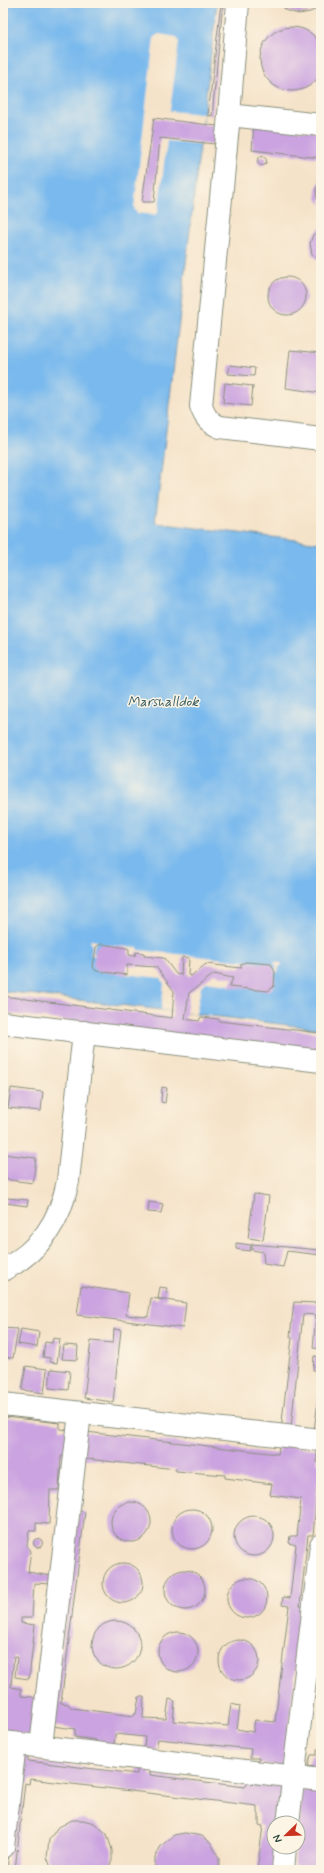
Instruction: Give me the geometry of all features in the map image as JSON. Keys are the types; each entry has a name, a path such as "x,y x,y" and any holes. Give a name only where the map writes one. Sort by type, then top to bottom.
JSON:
{"lane":[{"path":"238,3 202,410 210,423 220,427 321,439"},
{"path":"229,115 321,125"},
{"path":"3,1023 321,1061"},
{"path":"3,1270 25,1257 42,1240 56,1220 64,1201 68,1181 84,1032"},
{"path":"3,1404 321,1440"},
{"path":"40,1746 80,1413"},
{"path":"289,1815 321,1545"},
{"path":"3,1847 9,1743 321,1780"},
{"path":"283,1870 285,1855"}],"water":[{"name":"Marshalldok","path":"3,3 217,3 155,523 321,543 321,1029 3,991"}],"pier":[{"path":"159,34 177,37 179,42 170,111 203,114 200,144 167,141 158,213 154,215 137,213 134,208 154,37"},
{"path":"90,940 97,941 94,946 93,954 95,953 96,947 101,944 138,948 139,950 271,964 276,971 274,962 281,963 282,965 279,967 278,972 275,972 274,986 270,990 229,987 229,985 206,982 201,987 196,1014 161,1010 164,984 161,978 96,971 93,967 95,956 91,955 92,946"}],"building":[{"path":"221,3 223,3 212,116 208,115"},
{"path":"277,3 321,3 321,7 310,12 299,14 288,11"},
{"path":"292,27 310,33 318,41 324,59 318,77 310,85 292,91 274,85 266,77 260,59 266,41 274,33"},
{"path":"154,118 225,127 224,145 160,138 154,202 142,202"},
{"path":"254,124 321,132 321,158 252,150"},
{"path":"262,156 267,161 262,166 257,161"},
{"path":"321,179 321,205 317,198 316,189"},
{"path":"321,227 321,262 312,255 310,243 313,235"},
{"path":"287,277 297,280 303,286 306,296 303,306 297,312 287,315 277,312 271,306 268,296 271,286 277,280"},
{"path":"290,350 321,353 321,393 286,388"},
{"path":"230,365 255,368 254,376 228,374"},
{"path":"225,383 253,386 251,406 223,403"},
{"path":"101,944 127,948 129,949 129,955 135,956 136,952 144,953 144,956 164,958 176,974 181,975 182,957 189,958 188,975 191,976 206,964 241,968 241,964 246,962 271,964 275,972 274,986 268,991 229,987 233,978 214,974 189,993 185,1019 199,1021 201,1017 219,1019 219,1021 321,1033 321,1052 3,1013 3,996 172,1018 174,991 156,967 127,965 127,975 96,971 93,967 96,947"},
{"path":"162,1087 167,1088 165,1103 161,1102"},
{"path":"11,1088 43,1092 41,1111 8,1108"},
{"path":"3,1154 36,1158 33,1183 3,1179"},
{"path":"254,1194 269,1196 263,1240 248,1238"},
{"path":"7,1198 28,1200 27,1206 6,1203"},
{"path":"149,1202 163,1204 161,1213 148,1212"},
{"path":"236,1243 251,1245 250,1251 236,1249"},
{"path":"252,1244 321,1250 321,1255 287,1251 283,1267 264,1264 263,1252 252,1250"},
{"path":"320,1281 321,1349 313,1348 316,1315 303,1314 289,1446 317,1449 317,1462 320,1463 313,1535 308,1535 300,1606 303,1607 284,1767 258,1763 259,1758 250,1758 251,1749 158,1739 156,1751 144,1749 145,1737 115,1734 114,1746 96,1743 96,1740 75,1737 75,1729 52,1726 79,1511 85,1512 61,1703 68,1704 72,1708 134,1716 134,1714 136,1714 139,1697 144,1697 143,1718 166,1719 169,1699 175,1701 173,1721 228,1726 231,1704 240,1706 237,1729 253,1732 255,1720 275,1722 289,1606 282,1605 283,1597 290,1598 296,1545 289,1543 290,1536 297,1536 301,1499 270,1495 272,1484 225,1478 225,1475 176,1471 176,1469 61,1456 59,1490 50,1490 49,1524 36,1523 36,1531 29,1531 27,1546 31,1551 28,1572 51,1576 51,1584 34,1583 32,1618 21,1618 21,1623 35,1625 29,1679 15,1677 17,1657 14,1656 11,1687 21,1689 21,1696 33,1697 37,1700 31,1736 3,1733 3,1420 5,1421 5,1417 60,1423 60,1429 278,1454 292,1338 290,1337 294,1302 317,1303"},
{"path":"81,1286 129,1293 126,1315 148,1317 151,1298 186,1303 183,1328 77,1315"},
{"path":"160,1287 167,1288 166,1299 158,1299"},
{"path":"3,1328 18,1329 13,1358 3,1357"},
{"path":"21,1329 39,1332 37,1347 18,1344"},
{"path":"114,1329 121,1330 113,1402 84,1398 91,1341 113,1343"},
{"path":"53,1338 60,1339 57,1363 50,1362 50,1358 43,1357 45,1342 52,1343"},
{"path":"64,1345 78,1346 77,1360 62,1359"},
{"path":"314,1356 321,1357 320,1371 313,1370"},
{"path":"26,1366 47,1369 44,1393 22,1390"},
{"path":"51,1369 70,1371 68,1390 49,1388"},
{"path":"320,1388 321,1415 319,1431 314,1430"},
{"path":"135,1502 142,1505 148,1511 151,1522 150,1530 142,1539 135,1542 127,1542 120,1539 112,1530 111,1518 114,1511 123,1503"},
{"path":"188,1509 196,1509 203,1512 209,1518 212,1529 209,1540 203,1546 196,1549 188,1549 181,1546 175,1540 172,1533 172,1525 175,1518 181,1512"},
{"path":"258,1516 265,1519 271,1525 274,1536 273,1544 265,1553 258,1556 250,1556 243,1553 235,1544 234,1532 237,1525 246,1517"},
{"path":"36,1539 40,1539 42,1543 40,1547 36,1547 34,1545 34,1541"},
{"path":"119,1563 127,1563 134,1566 140,1572 143,1583 140,1594 134,1600 127,1603 119,1603 112,1600 106,1594 103,1587 103,1579 106,1572 112,1566"},
{"path":"189,1570 196,1573 202,1579 205,1590 204,1598 196,1607 189,1610 181,1610 174,1607 166,1598 165,1586 168,1579 177,1571"},
{"path":"243,1578 251,1578 258,1581 264,1587 267,1598 264,1609 258,1615 251,1618 243,1618 236,1615 230,1609 227,1602 227,1594 230,1587 236,1581"},
{"path":"116,1621 125,1623 133,1628 138,1636 140,1645 138,1654 133,1662 125,1667 116,1669 107,1667 99,1662 94,1654 92,1645 94,1636 99,1628 107,1623"},
{"path":"182,1632 189,1635 195,1641 198,1652 197,1660 189,1669 182,1672 174,1672 167,1669 159,1660 158,1648 161,1641 170,1633"},
{"path":"243,1640 250,1643 256,1649 259,1660 258,1668 250,1677 243,1680 235,1680 228,1677 220,1668 219,1656 222,1649 231,1641"},
{"path":"317,1749 321,1749 321,1768 308,1766 311,1755 317,1755"},
{"path":"21,1754 28,1755 28,1761 137,1774 137,1768 150,1769 150,1775 245,1787 248,1783 283,1786 279,1815 266,1815 266,1855 274,1855 272,1870 257,1870 263,1826 259,1825 257,1806 30,1779 29,1784 25,1783 15,1870 7,1870"},
{"path":"306,1789 321,1791 321,1845 318,1870 294,1870 295,1855 306,1855 306,1815 300,1815 301,1791"},
{"path":"72,1820 83,1820 94,1823 107,1834 112,1850 112,1861 107,1870 52,1870 47,1857 49,1840 57,1828"},
{"path":"185,1833 202,1836 211,1843 219,1858 219,1870 155,1870 155,1857 161,1846 174,1835"}]}
